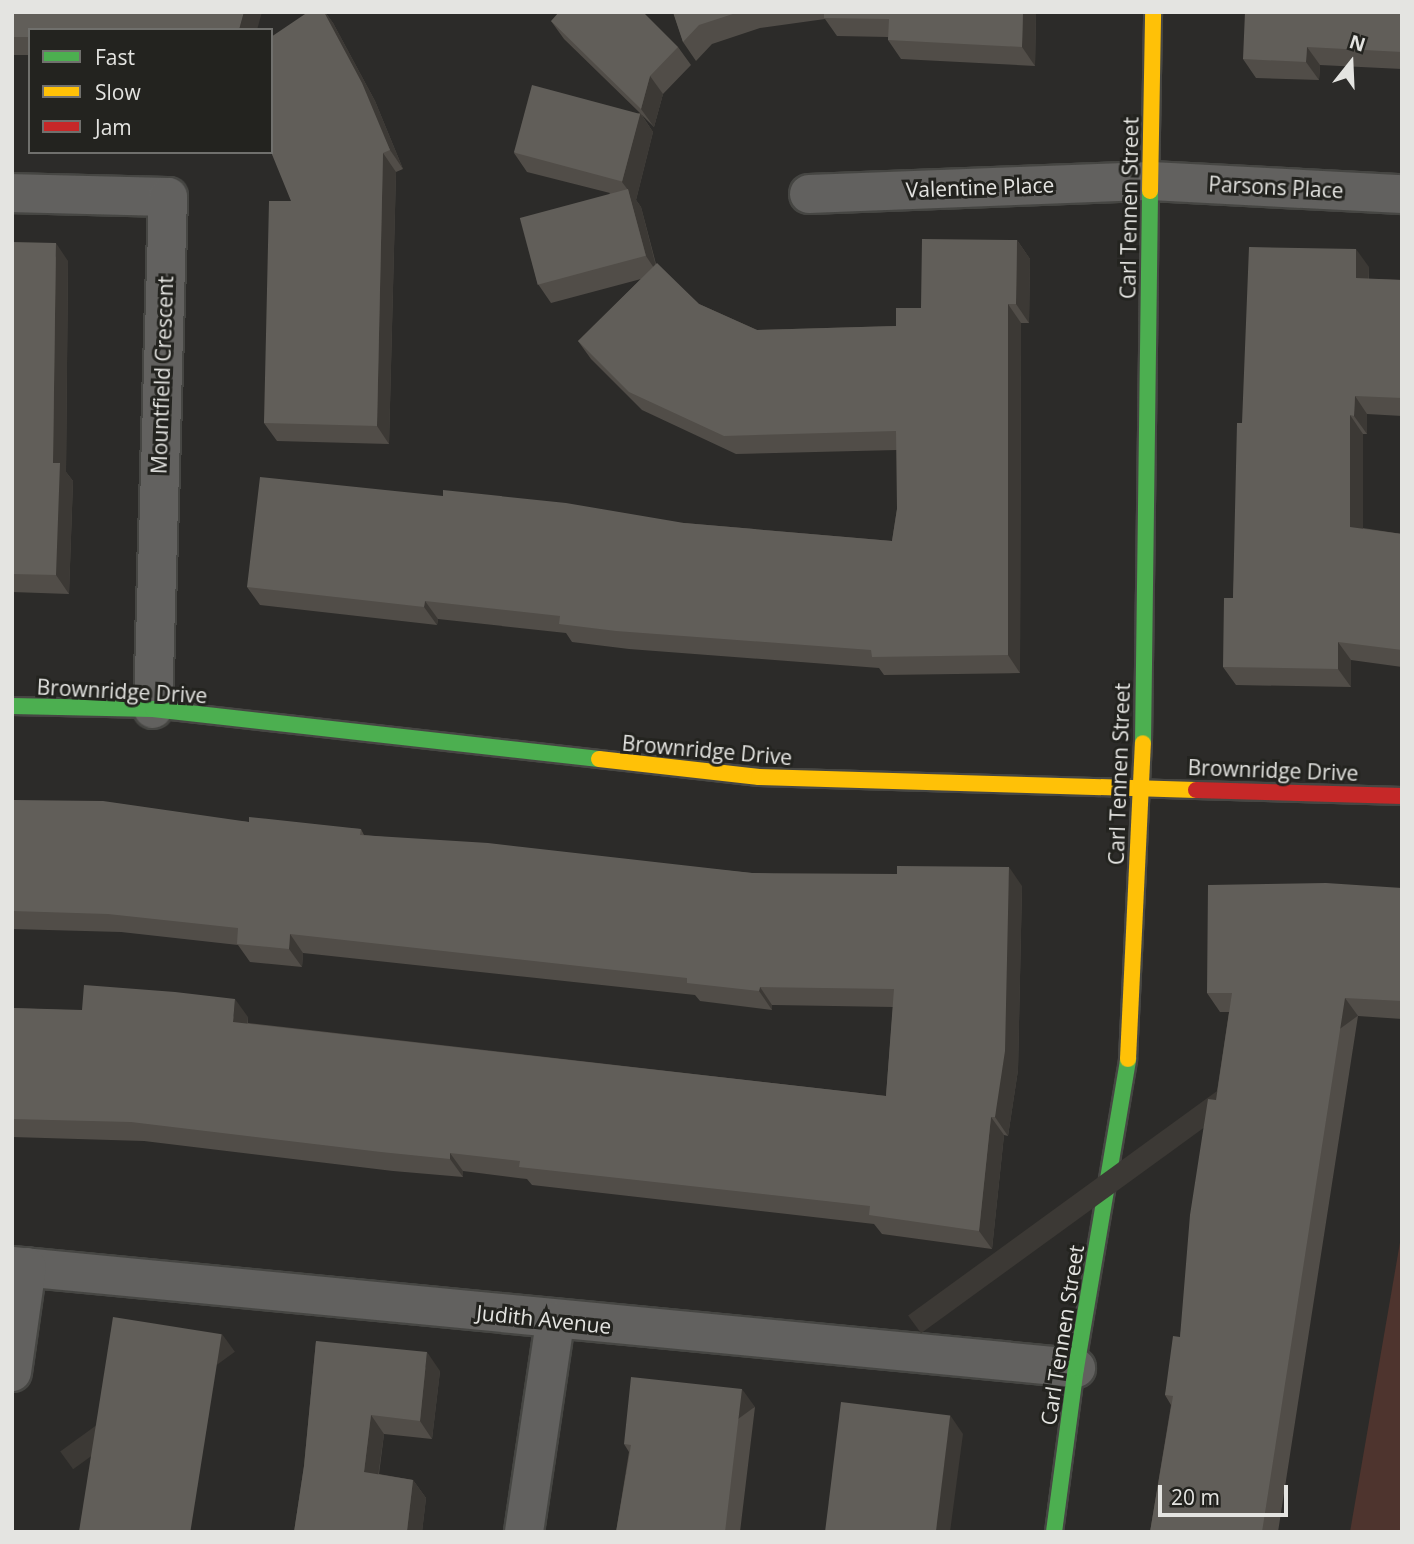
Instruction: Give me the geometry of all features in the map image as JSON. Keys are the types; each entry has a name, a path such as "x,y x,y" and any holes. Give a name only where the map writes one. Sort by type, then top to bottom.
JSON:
{"street":[{"name":"Carl Tennen Street","path":"1054,1532 1076,1368 1127,1078 1142,788 1153,12"},
{"name":"Valentine Place","path":"808,194 1150,180"},
{"name":"Parsons Place","path":"1150,180 1402,194"},
{"name":"Mountfield Crescent","path":"12,192 168,197 152,709"},
{"name":"Brownridge Drive","path":"12,706 152,709 759,777 1402,796"},
{"name":"Judith Avenue","path":"20,1266 555,1321 1076,1368"},
{"path":"12,1372 20,1266"},
{"path":"524,1532 555,1321"}],"shaded area":[{"path":"1402,1231 1402,1532 1350,1532"}],"building":[{"path":"12,12 244,12 240,28 28,28 28,37 12,37"},
{"path":"308,12 324,12 362,83 390,150 383,153 377,426 264,423 269,201 291,201 272,154 273,36"},
{"path":"559,12 643,12 678,47 650,76 641,109 551,21"},
{"path":"673,12 739,12 699,25 683,42"},
{"path":"824,12 1023,12 1022,47 888,40 889,19 824,18"},
{"path":"1245,12 1402,12 1402,52 1307,47 1306,62 1243,59"},
{"path":"532,85 640,114 622,182 514,153"},
{"path":"628,189 646,256 538,285 520,218"},
{"path":"922,239 1017,240 1016,304 1008,304 1008,655 872,657 871,650 616,631 559,624 560,616 425,601 424,607 247,587 260,477 443,496 443,490 566,503 684,523 892,541 897,509 896,431 724,436 629,392 578,341 657,263 699,304 757,330 896,326 896,308 921,308"},
{"path":"12,242 56,243 53,463 60,463 56,575 12,574"},
{"path":"1249,247 1356,249 1356,278 1402,280 1402,398 1355,396 1354,416 1350,415 1350,527 1402,534 1402,650 1338,642 1338,669 1223,667 1224,598 1233,598 1237,423 1242,423"},
{"path":"12,800 103,801 249,822 249,817 361,829 360,835 488,843 752,873 897,874 897,866 1009,867 1005,1051 995,1117 991,1117 979,1231 869,1215 870,1206 519,1167 520,1161 450,1153 450,1159 131,1122 12,1119 12,1008 82,1010 84,985 235,999 233,1022 886,1096 894,989 760,987 759,991 687,983 687,978 290,934 289,949 237,944 238,928 108,914 12,911"},
{"path":"1326,883 1402,888 1402,1001 1345,998 1262,1532 1150,1532 1173,1396 1165,1395 1173,1336 1180,1337 1190,1215 1208,1099 1216,1100 1232,993 1207,993 1208,885"},
{"path":"113,1317 222,1334 190,1532 79,1531"},
{"path":"316,1341 427,1352 420,1421 371,1415 364,1472 413,1480 407,1531 294,1532 304,1466"},
{"path":"631,1377 742,1389 725,1532 616,1532 631,1445 624,1444"},
{"path":"841,1402 950,1415 936,1532 825,1532"}],"traffic: fast":[{"path":"1143,743 1150,191"},
{"path":"12,706 153,709 599,759"},
{"path":"1054,1532 1076,1368 1128,1059"}],"traffic: slow":[{"path":"1150,191 1153,12"},
{"path":"1128,1059 1143,743"},
{"path":"599,759 759,777 1196,790"}],"traffic: jam":[{"path":"1196,790 1402,796"}]}
